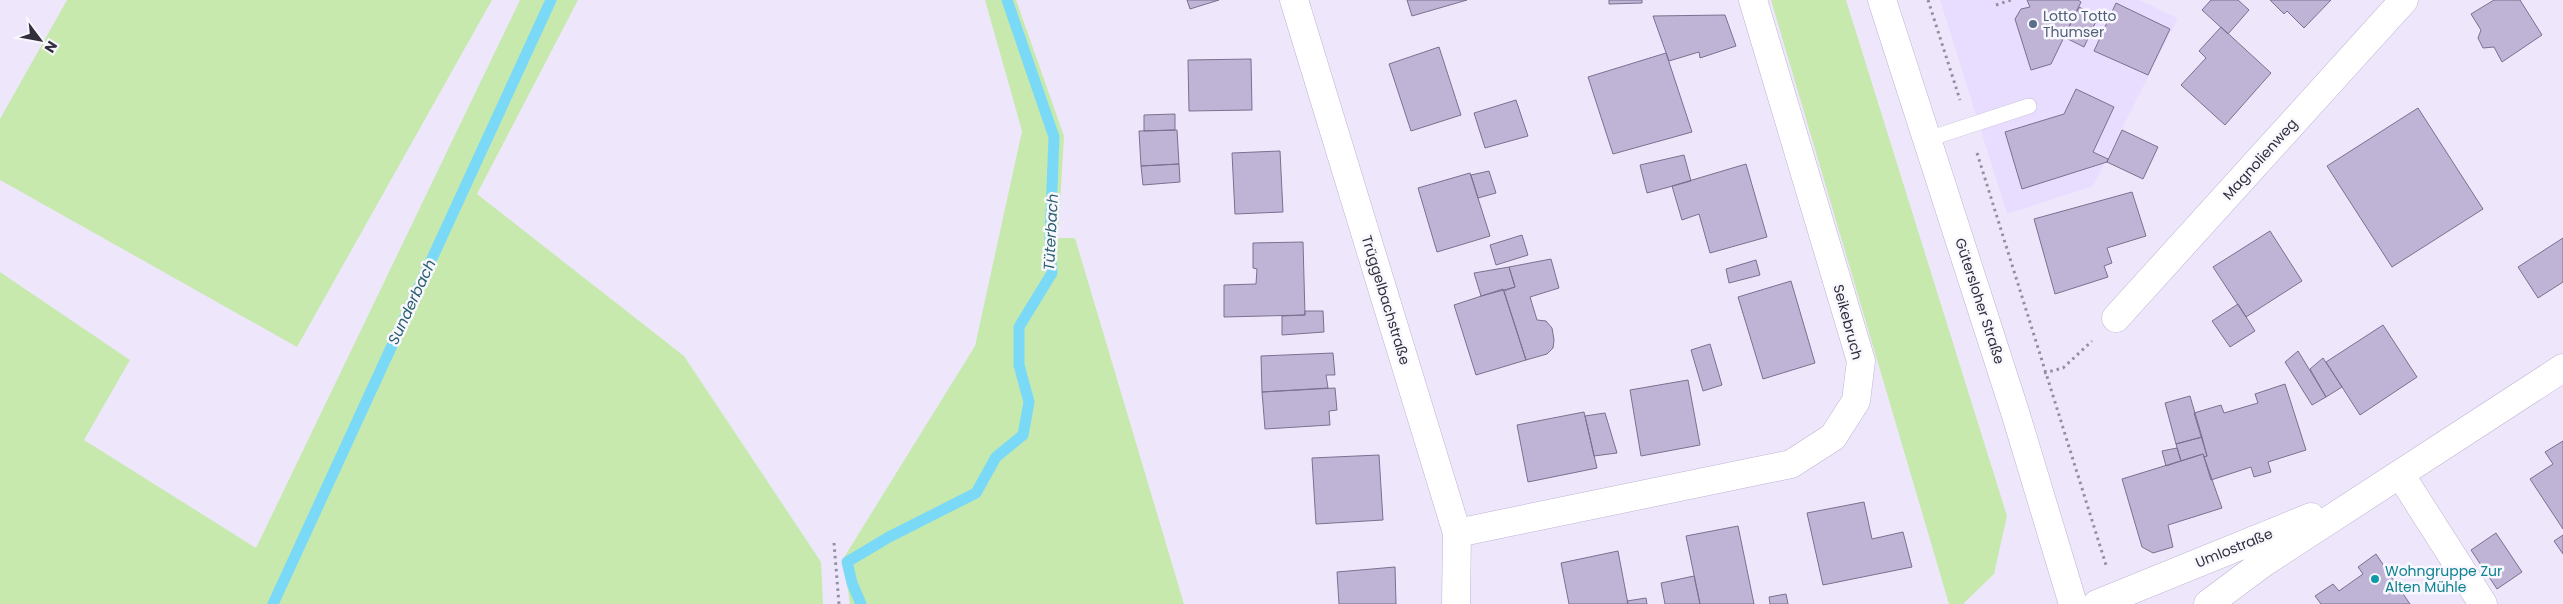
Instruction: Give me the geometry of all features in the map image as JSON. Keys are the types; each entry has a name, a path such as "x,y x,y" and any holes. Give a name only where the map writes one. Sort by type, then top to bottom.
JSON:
{"street":[{"name":"Trüggelbachstraße","path":"1294,0 1457,533 1456,604"},
{"name":"Seikebruch","path":"1457,533 1791,464 1834,437 1856,401 1861,360 1753,0"},
{"name":"Gütersloher Straße","path":"1882,0 2016,412 2073,604"},
{"name":"Magnolienweg","path":"2116,318 2404,0"},
{"name":"Umlostraße","path":"2208,604 2264,563 2563,368"},
{"path":"2400,474 2483,604"},
{"name":"Umlostraße","path":"2098,604 2370,493"}],"lane":[{"path":"1928,139 2029,106"}],"path":[{"path":"1928,0 2102,555"},
{"path":"1996,5 2011,0"},
{"path":"2044,373 2063,368 2116,318"},
{"path":"834,543 838,604"}],"shaded area":[{"path":"1940,0 2139,0 2178,18 2093,186 2007,214"}],"green space":[{"path":"67,0 492,0 297,347 0,180 0,119"},
{"path":"520,0 578,0 477,194 684,356 821,562 823,604 0,604 0,272 130,360 84,440 256,548"},
{"path":"985,0 1016,0 1064,136 1058,238 1075,238 1184,604 850,604 843,559 975,346 1022,131"},
{"path":"1771,0 1846,0 2007,516 1994,574 1963,604 1949,604"}],"building":[{"path":"1187,0 1219,0 1190,9"},
{"path":"1407,0 1467,0 1412,16"},
{"path":"1609,0 1642,0 1642,3 1609,4"},
{"path":"2027,0 2078,0 2081,2 2051,64 2031,70 2015,19 2021,9 2030,7"},
{"path":"2211,0 2238,0 2249,10 2228,34 2202,10"},
{"path":"2270,0 2331,0 2304,28 2287,11 2284,14"},
{"path":"2494,0 2520,0 2542,35 2502,62 2494,47 2483,48 2478,38 2481,30 2471,14"},
{"path":"2116,3 2170,29 2148,75 2094,51"},
{"path":"2079,7 2098,17 2084,47 2064,37"},
{"path":"1725,15 1736,46 1700,58 1699,52 1669,61 1653,16"},
{"path":"2221,27 2271,73 2225,125 2181,85 2206,58 2199,51"},
{"path":"1439,47 1461,115 1411,131 1389,64"},
{"path":"1666,53 1692,132 1613,154 1588,77"},
{"path":"1251,59 1252,110 1189,111 1188,60"},
{"path":"2076,89 2114,107 2093,152 2108,159 2107,162 2022,189 2005,132 2064,114"},
{"path":"1516,100 1528,136 1485,148 1474,113"},
{"path":"2418,108 2483,209 2392,267 2327,166"},
{"path":"1175,114 1175,130 1144,131 1144,115"},
{"path":"1177,130 1179,164 1141,166 1139,131"},
{"path":"2122,130 2158,147 2143,179 2107,162"},
{"path":"1280,151 1283,212 1235,214 1232,153"},
{"path":"1684,155 1691,181 1647,193 1640,165"},
{"path":"1179,164 1180,182 1143,185 1141,166"},
{"path":"1746,164 1767,237 1710,253 1699,214 1682,220 1672,186"},
{"path":"1489,171 1496,193 1478,198 1471,175"},
{"path":"1470,173 1490,236 1437,252 1418,188"},
{"path":"2132,192 2146,236 2107,248 2112,263 2104,266 2108,277 2055,294 2034,219"},
{"path":"2270,231 2302,281 2246,317 2213,267"},
{"path":"1522,235 1528,255 1496,265 1490,245"},
{"path":"2563,238 2563,282 2538,298 2518,267"},
{"path":"1303,242 1305,315 1224,317 1224,285 1256,284 1257,269 1253,268 1253,243"},
{"path":"1551,259 1559,288 1530,297 1537,320 1546,321 1552,328 1553,348 1547,354 1526,360 1504,291 1515,287 1509,267"},
{"path":"1756,260 1760,275 1729,283 1726,269"},
{"path":"1509,267 1515,287 1481,296 1474,273"},
{"path":"1791,281 1815,363 1763,379 1738,297"},
{"path":"1503,289 1526,360 1476,375 1454,305"},
{"path":"2238,304 2255,331 2230,347 2212,321"},
{"path":"1305,311 1323,311 1324,332 1282,335 1282,316 1305,315"},
{"path":"2383,325 2417,377 2360,415 2326,362"},
{"path":"1710,344 1722,385 1703,391 1691,350"},
{"path":"2298,351 2326,397 2312,405 2285,362"},
{"path":"1333,353 1335,375 1326,375 1328,388 1262,392 1261,356"},
{"path":"2323,358 2342,387 2326,397 2310,369"},
{"path":"1688,380 1700,445 1641,456 1630,390"},
{"path":"2285,384 2306,450 2268,462 2271,472 2254,477 2251,467 2211,480 2204,457 2207,456 2194,413 2221,405 2224,413 2258,403 2255,394"},
{"path":"1335,388 1337,410 1329,411 1330,425 1265,429 1262,392"},
{"path":"2190,396 2202,437 2176,444 2165,403"},
{"path":"1584,412 1597,468 1528,482 1517,425"},
{"path":"1605,413 1617,453 1594,456 1585,416"},
{"path":"2202,437 2207,456 2204,457 2203,454 2181,461 2176,444"},
{"path":"2563,441 2563,529 2530,479 2553,464 2545,452"},
{"path":"2177,448 2181,461 2166,466 2162,451"},
{"path":"2203,454 2222,508 2168,525 2173,547 2153,553 2142,547 2122,479"},
{"path":"1379,455 1383,520 1316,524 1312,458"},
{"path":"1864,502 1872,539 1903,532 1912,567 1823,585 1807,513"},
{"path":"1738,526 1754,604 1700,604 1686,536"},
{"path":"2496,533 2522,572 2497,589 2471,550"},
{"path":"2563,535 2563,554 2554,541"},
{"path":"1618,551 1628,604 1569,604 1561,563"},
{"name":"Wohngruppe Zur Alten Mühle","path":"2376,554 2410,604 2321,604 2315,596 2333,584 2339,591 2363,574 2358,567"},
{"path":"1395,567 1396,604 1339,604 1337,572"},
{"path":"1694,576 1700,604 1665,604 1661,583"},
{"path":"1786,594 1788,604 1770,604 1769,597"},
{"path":"1646,598 1647,604 1628,604 1627,601"}],"waterway":[{"name":"Sunderbach","path":"273,604 551,0"},
{"name":"Tüterbach","path":"861,604 852,583 847,562 889,537 976,493 996,457 1023,435 1029,402 1019,365 1019,327 1052,273 1050,239 1054,137 1007,0"}],"place":[{"name":"Lotto Totto Thumser","path":"2033,24"},
{"name":"Wohngruppe Zur Alten Mühle","path":"2375,579"}]}
